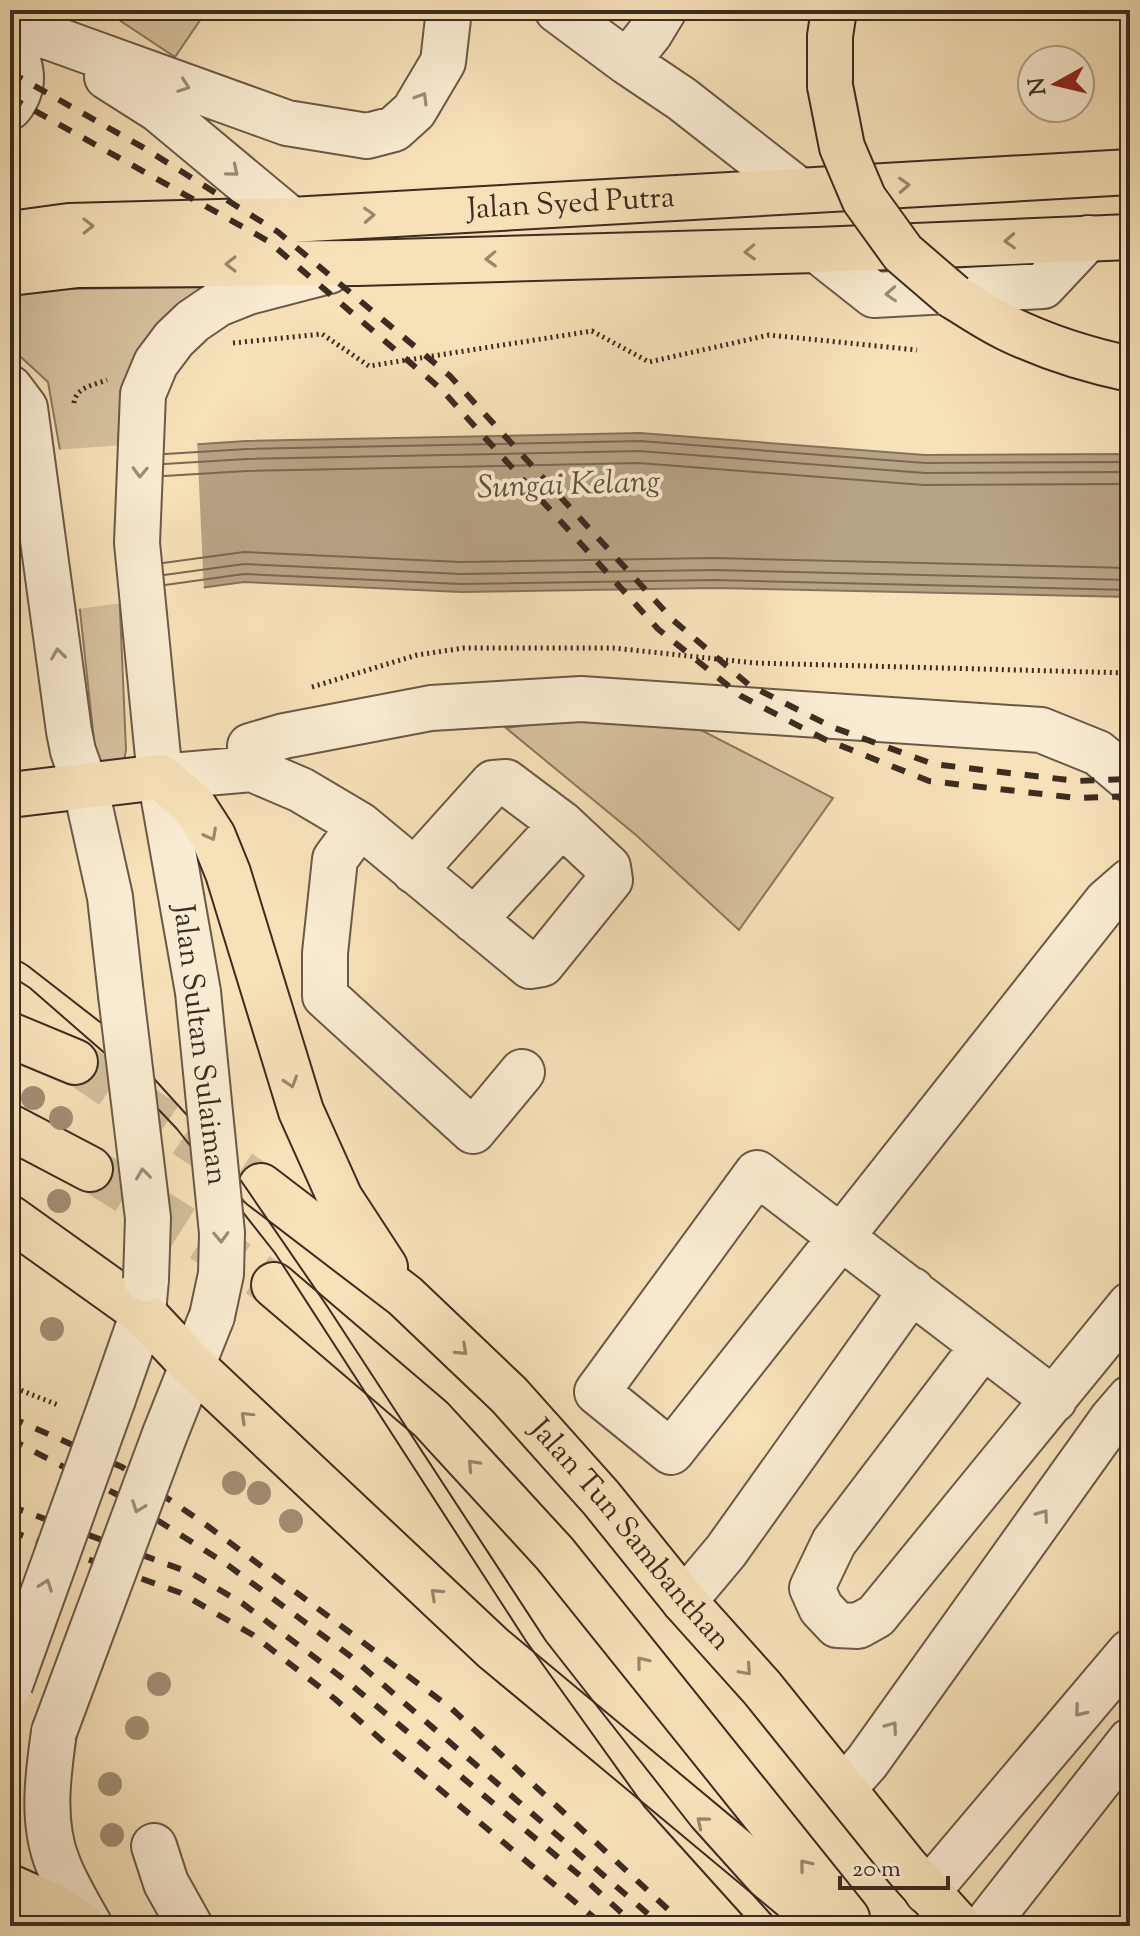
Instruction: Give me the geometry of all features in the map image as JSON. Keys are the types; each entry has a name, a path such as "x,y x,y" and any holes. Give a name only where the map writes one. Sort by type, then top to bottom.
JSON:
{"main road":[{"path":"834,10 830,36 830,86 842,147 864,199 903,253 953,296 1005,327 1093,362 1130,369"},
{"name":"Jalan Syed Putra","path":"10,234 69,226 291,220 1130,172"},
{"name":"Jalan Syed Putra","path":"10,273 78,265 358,263 817,250 1109,237"},
{"path":"953,296 1007,318 1056,331 1130,337"},
{"path":"10,795 160,777 193,805 213,836 228,873 301,1111 340,1198 405,1296"},
{"path":"10,1035 75,1062"},
{"path":"10,1127 90,1169"},
{"name":"Jalan Tun Sambanthan","path":"261,1186 405,1296 509,1395 601,1498 684,1601 762,1688 906,1867 959,1926"},
{"path":"10,1218 70,1262 145,1296 191,1364 493,1648 827,1926"},
{"path":"274,1285 431,1419 555,1554 854,1926"},
{"path":"10,1887 55,1907 82,1926"}],"street":[{"path":"17,31 287,123 367,136 394,129 414,111 443,62 449,10"},
{"path":"557,10 682,99 798,190"},
{"path":"627,62 664,10"},
{"path":"10,107 20,93 17,31"},
{"path":"17,31 159,110 291,220"},
{"name":"Jalan Sultan Sulaiman","path":"90,1926 57,1862 51,1840 47,1779 54,1732 191,1364 212,1316 221,1274 222,1233 198,992 160,777 137,543 143,394 156,363 174,339 218,304 248,292 358,263"},
{"path":"10,1685 113,1399 145,1296 148,1218 110,897 85,785 69,731 18,398"},
{"path":"252,769 250,746 284,736 431,708 581,699 1041,730 1098,753 1130,780"},
{"path":"160,777 252,769 301,790 360,825 414,871 530,966 542,964 610,880 608,867 562,824 506,782 493,783 414,871"},
{"path":"474,920 562,824"},
{"path":"360,825 335,859 325,953 325,996 473,1131 522,1072"},
{"path":"1054,1400 841,1235 757,1173 597,1392 671,1452 841,1235 1107,901 1130,881"},
{"path":"10,1244 70,1262"},
{"path":"684,1601 726,1551 912,1290"},
{"path":"983,1346 834,1542 812,1588 821,1608 837,1625 858,1626 876,1616 1130,1305"},
{"path":"844,1788 867,1762 1103,1431 1130,1398"},
{"path":"927,1892 1130,1652"},
{"path":"985,1926 1130,1741"},
{"path":"154,1846 166,1883 190,1926"}],"path":[{"path":"229,343 322,334 369,366 592,331 649,362 769,335 917,350"},
{"path":"10,1386 58,1405"}],"shaded area":[{"path":"104,10 207,10 175,57"},
{"path":"203,287 203,293 160,321 127,379 118,437 117,540 126,750 124,761 106,769 96,759 67,490 48,382 10,347 10,295 59,289"},
{"path":"573,719 697,728 833,798 739,930 636,835 506,728"}],"water":[{"name":"Sungai Kelang","path":"640,433 925,455 1130,454 1130,597 714,588 461,592 244,582 10,614 10,457 246,441"}],"pier":[{"path":"197,440 204,592 10,618 10,453"}],"tunnel":[{"path":"75,1062 261,1186"},
{"path":"90,1169 274,1285"}],"tram line":[{"path":"10,955 109,1029 224,1156 327,1306 546,1641 692,1827 781,1926"},
{"path":"10,975 30,988 108,1056 177,1129 275,1253 526,1641 644,1806 752,1926"}],"railway":[{"path":"10,72 144,148 278,232 450,376 673,620 749,685 832,727 933,764 1077,781 1130,779"},
{"path":"10,97 268,241 441,389 658,629 741,696 824,739 929,781 1077,798 1130,796"},
{"path":"10,1417 122,1467 209,1527 452,1709 686,1926"},
{"path":"10,1439 116,1494 225,1563 349,1655 662,1926"},
{"path":"10,1506 191,1573 242,1603 349,1683 636,1926"},
{"path":"10,1531 181,1593 253,1635 335,1699 604,1926"}]}
